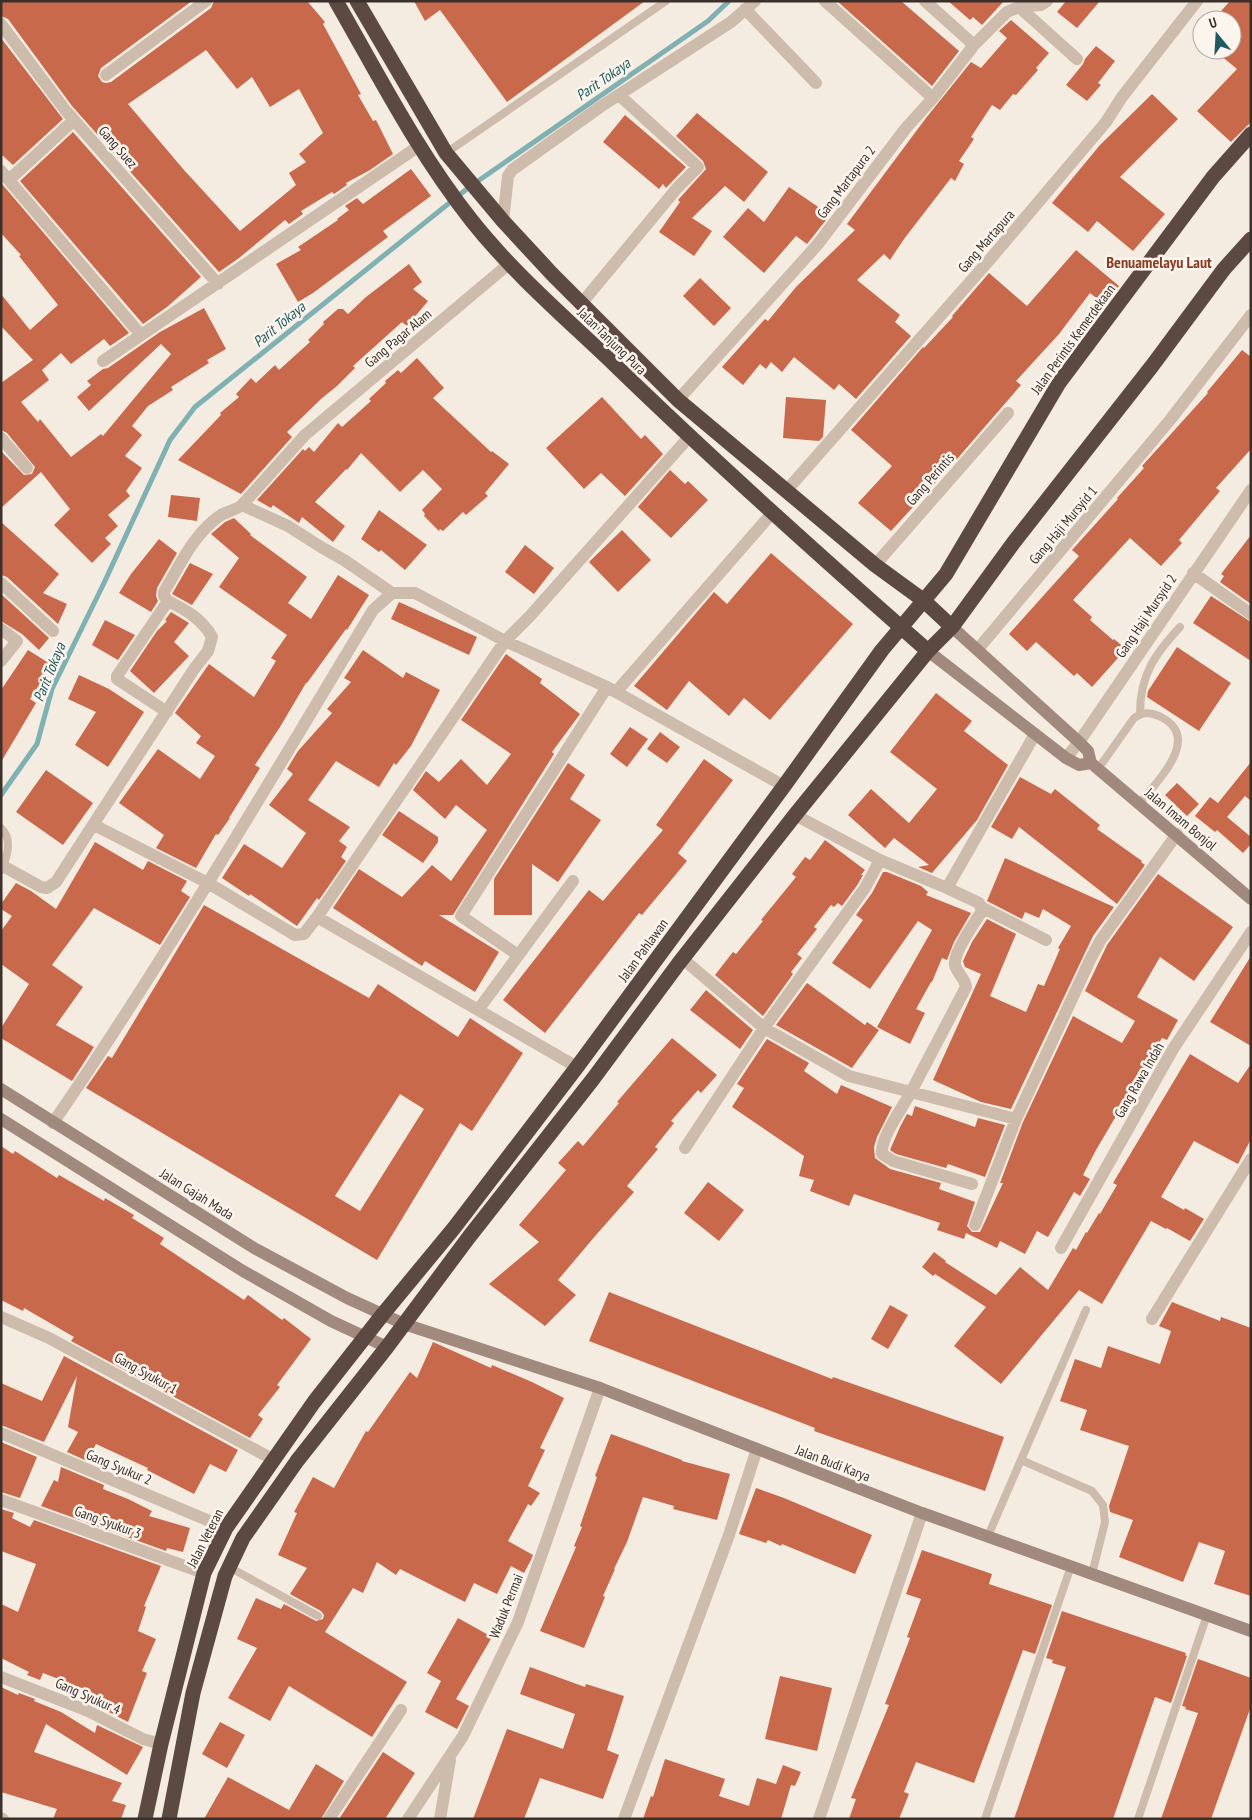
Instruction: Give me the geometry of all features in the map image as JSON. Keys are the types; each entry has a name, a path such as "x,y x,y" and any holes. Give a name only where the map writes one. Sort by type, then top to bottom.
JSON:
{"highway":[{"name":"Jalan Tanjung Pura","path":"336,1 431,165 473,222 510,263 689,437 928,651"},
{"name":"Jalan Tanjung Pura","path":"357,1 446,153 503,221 552,274 678,400 875,565 923,600 952,627"},
{"name":"Jalan Perintis Kemerdekaan","path":"923,600 946,574 1059,383 1213,177 1251,134"},
{"path":"169,1819 193,1693 225,1576 243,1538 286,1477 469,1237 593,1079 683,958 795,815 928,651 952,627 1014,542 1152,366 1224,269 1251,239"},
{"path":"536,290 552,274"},
{"name":"Jalan Pahlawan","path":"365,1337 454,1228 577,1067 882,650 923,600"},
{"name":"Jalan Veteran","path":"145,1819 161,1744 204,1573 226,1528 314,1402 365,1337"}],"street":[{"path":"106,75 206,1"},
{"path":"825,1 932,98"},
{"path":"925,1 974,46"},
{"name":"Gang Martapura 2","path":"678,400 806,258 906,128 974,46 1007,12 1019,7 1041,5 1047,1"},
{"name":"Gang Martapura","path":"787,490 992,257 1106,122 1122,97 1197,1"},
{"path":"503,221 508,176 512,170 619,95 731,22 750,5 816,83"},
{"path":"1019,7 1077,59"},
{"name":"Gang Suez","path":"1,24 74,120 218,284"},
{"path":"581,304 672,194 698,167 619,95"},
{"path":"74,120 5,175 141,335"},
{"path":"103,361 419,146"},
{"name":"Gang Pagar Alam","path":"242,505 305,435 510,263"},
{"name":"Gang Haji Mursyid 1","path":"978,649 1170,420 1251,315"},
{"name":"Gang Perintis","path":"875,565 1008,413"},
{"path":"94,825 208,883 295,935 304,934 505,641 530,616 689,437"},
{"path":"1,438 27,468"},
{"name":"Gang Haji Mursyid 2","path":"1066,758 1080,742 1251,490"},
{"path":"2,868 32,884 41,887 52,886 94,825 208,651 212,637 206,626 199,619 168,600 164,596 164,592 197,536 222,514 237,509 242,505 288,526 320,548 344,560 392,593 415,593 505,641 612,689 784,786"},
{"path":"518,955 462,916 612,689 772,512"},
{"path":"1193,573 1251,614"},
{"path":"1,583 53,631"},
{"path":"53,1123 208,883 373,610 392,593"},
{"path":"167,712 117,679 117,676 168,600"},
{"name":"Jalan Imam Bonjol","path":"952,627 1080,742 1088,751 1095,766 1251,899"},
{"path":"1,628 17,641 1,661"},
{"path":"928,651 1066,758 1079,765 1095,766"},
{"path":"947,888 1035,734"},
{"path":"795,815 880,860 979,903 981,907 1046,940"},
{"path":"975,1225 1016,1119 1090,960 1100,941 1177,834"},
{"path":"685,1148 764,1028 865,888 880,860"},
{"path":"478,1010 572,881"},
{"path":"972,1184 893,1161 882,1154 881,1148 966,987 965,981 955,965 956,955 982,910 981,907"},
{"path":"317,917 577,1067"},
{"name":"Gang Rawa Indah","path":"1061,1248 1173,1049 1251,932"},
{"path":"683,958 764,1028 849,1076 1016,1119"},
{"name":"Jalan Gajah Mada","path":"1,1090 254,1248 347,1298 404,1324"},
{"path":"1,1119 243,1271 331,1322 386,1347"},
{"path":"1152,1319 1251,1159"},
{"name":"Gang Syukur 1","path":"1,1317 49,1338 274,1460"},
{"name":"Jalan Budi Karya","path":"404,1324 600,1388 922,1513 1251,1631"},
{"name":"Waduk Permai","path":"408,1819 464,1736 518,1622 600,1388"},
{"name":"Gang Syukur 2","path":"1,1433 226,1528"},
{"path":"624,1819 729,1535 757,1450"},
{"name":"Gang Syukur 3","path":"1,1500 204,1573"},
{"path":"819,1819 922,1513"},
{"name":"Gang Syukur 4","path":"1,1677 88,1711 143,1739 161,1744"},
{"path":"329,1819 401,1710"},
{"path":"440,1819 451,1755"}],"lane":[{"path":"446,153 666,1"},
{"path":"1140,713 1140,697 1149,666 1159,651 1180,627"},
{"path":"1095,766 1140,713 1150,712 1169,722 1175,729 1178,742 1170,767 1139,804"},
{"path":"1,828 8,837 9,842 2,868"},
{"path":"988,1536 1086,1310"},
{"path":"1021,1460 1092,1491 1103,1505 1105,1522 1092,1574"},
{"path":"985,1819 1072,1566"},
{"path":"229,1567 318,1616"},
{"path":"1138,1819 1207,1615"}],"building":[{"path":"1,1 192,1 101,68 98,76 102,82 106,83 111,82 211,8 214,1 307,1 325,22 323,24 361,94 358,95 373,121 376,120 393,154 370,170 346,183 347,185 334,194 332,192 301,211 303,214 289,224 285,220 219,272 72,106 8,19 1,16","holes":["206,50 237,89 252,77 270,107 299,89 323,133 299,154 306,162 289,173 296,185 240,231 184,170 128,104"]},
{"path":"414,1 645,1 507,102 440,10 425,21"},
{"path":"837,1 901,1 959,51 932,86"},
{"path":"948,1 1004,1 982,25 973,17 970,20"},
{"path":"1066,1 1100,1 1077,28 1057,12"},
{"path":"1230,1 1251,1 1251,122 1231,142 1197,111 1237,69 1226,60 1242,60 1242,10 1222,10"},
{"path":"1011,20 1049,53 1036,68 1038,70 1016,95 1013,94 1000,110 992,105 971,137 974,139 959,161 964,164 955,181 951,178 890,260 884,254 857,280 900,315 895,322 911,336 856,399 839,384 834,390 794,357 782,372 771,362 766,369 760,364 743,385 722,367 765,319 768,321 796,287 855,230 847,224 926,118 971,62 981,68 1007,38 999,31"},
{"path":"1,38 63,119 13,165 1,154"},
{"path":"1096,46 1115,61 1098,83 1101,85 1087,101 1066,85"},
{"path":"1152,94 1178,119 1120,177 1165,214 1133,251 1097,221 1088,232 1052,203 1100,145"},
{"path":"697,113 768,172 744,202 725,186 692,218 712,231 694,256 659,232 680,202 678,200 706,169 703,161 676,136"},
{"path":"625,115 686,167 666,188 663,184 659,189 603,142"},
{"path":"73,132 201,277 167,307 143,324 20,181"},
{"path":"411,169 431,196 383,231 388,237 298,302 276,264 301,250 298,247 338,220 349,210 345,206 357,198 363,204"},
{"path":"2,184 129,333 110,346 104,339 71,364 61,353 42,370 49,380 21,402 38,422 40,419 71,457 101,434 103,436 171,354 161,344 89,411 77,397 91,385 87,381 103,369 108,368 160,332 204,308 226,349 207,360 209,363 171,387 173,390 148,406 132,426 142,435 125,456 142,468 126,491 130,496 108,515 118,526 105,538 111,544 92,563 54,525 70,509 41,472 1,508 1,451 24,475 32,474 35,467 7,433 1,430 1,383 33,360 1,326 1,294 30,330 58,305 19,256 21,255 1,233"},
{"path":"789,187 830,215 807,244 796,236 764,273 723,237 748,208 764,222"},
{"path":"1076,250 1119,286 1104,304 1090,293 1059,334 1016,381 1021,385 891,531 858,503 892,466 851,430 923,347 953,317 989,273 1027,306"},
{"path":"409,264 422,282 413,289 428,301 407,326 402,322 353,366 355,368 337,386 287,432 292,437 241,494 178,460 221,415 220,413 239,397 236,394 251,378 256,383 275,365 279,370 310,342 308,340 324,324 323,322 338,309 343,309 348,314 366,297"},
{"path":"700,278 731,308 714,326 683,296"},
{"path":"1242,350 1251,357 1251,449 1216,488 1220,491 1179,540 1182,543 1161,566 1130,538 1073,600 1092,617 1090,620 1126,649 1092,687 1077,673 1074,676 1036,642 1027,651 1009,634 1079,556 1072,550 1118,499 1144,468 1142,466 1208,393"},
{"path":"417,358 444,388 433,398 491,452 509,464 485,493 488,496 466,515 463,512 443,531 440,529 439,531 424,516 425,514 422,510 442,489 423,470 400,492 361,453 315,502 345,526 333,542 302,517 299,523 273,505 271,508 257,500 303,449 305,451 309,447 314,452 338,423 342,427 371,401 369,399 386,383 385,381 398,370 401,373"},
{"path":"602,397 641,439 645,435 663,454 625,496 601,473 584,489 546,448"},
{"path":"786,397 826,400 823,437 819,441 783,438"},
{"path":"670,470 685,484 688,481 708,500 671,538 638,507"},
{"path":"171,495 200,498 197,521 168,517"},
{"path":"379,510 427,545 405,570 381,550 379,552 361,539"},
{"path":"234,518 250,535 307,577 288,603 311,619 338,575 369,595 347,630 306,683 255,765 260,768 230,818 218,835 216,834 196,868 156,848 164,835 119,803 158,749 200,779 215,756 196,743 201,736 175,713 209,664 254,697 276,661 271,658 287,635 219,587 239,558 211,534 225,522"},
{"path":"1,522 59,574 43,593 67,604 58,624 7,577 1,575"},
{"path":"622,530 651,560 618,592 589,562"},
{"path":"1251,535 1251,604 1220,582 1224,576 1221,574"},
{"path":"159,539 177,553 157,588 156,596 158,601 151,612 119,593 131,574"},
{"path":"525,545 554,568 534,594 505,572"},
{"path":"771,553 853,624 770,720 744,698 729,716 689,681 667,710 634,686 714,592 727,604"},
{"path":"190,563 213,574 192,605 172,594"},
{"path":"1,594 49,638 39,650 22,634 1,621"},
{"path":"1211,596 1251,622 1251,661 1193,623"},
{"path":"399,602 477,637 469,655 391,619"},
{"path":"171,612 189,623 174,642 189,656 154,693 130,671 157,631 167,621 165,620"},
{"path":"105,620 135,635 118,660 92,645"},
{"path":"1177,647 1231,683 1199,731 1147,697 1148,691"},
{"path":"28,650 52,665 30,699 36,703 1,762 1,690"},
{"path":"363,650 403,678 406,672 440,690 411,746 396,765 394,763 379,787 336,761 308,800 350,827 339,841 347,847 341,857 346,861 319,900 317,898 297,926 250,894 249,896 222,878 244,844 282,868 306,833 269,805 293,774 287,769 298,751 332,713 327,709 351,682 344,678"},
{"path":"506,654 542,679 540,683 580,714 552,752 554,754 453,915 439,915 499,952 475,992 425,961 422,966 333,908 359,869 402,897 432,865 451,881 487,830 456,805 445,819 413,790 426,771 439,782 461,759 487,785 511,754 461,720"},
{"path":"79,675 109,689 144,712 108,767 75,745 96,712 68,699"},
{"path":"936,693 972,721 964,731 1008,765 977,820 932,873 918,867 929,865 894,838 885,848 848,815 871,789 909,823 937,789 890,752"},
{"path":"630,727 648,739 627,767 610,754"},
{"path":"660,732 680,747 667,763 647,749"},
{"path":"704,759 733,780 678,853 687,861 642,915 639,913 545,1033 503,1000 589,890 603,901 663,830 656,825"},
{"path":"1251,762 1251,801 1245,796 1227,817 1251,837 1251,844 1243,853 1217,830 1215,832 1195,816 1210,797 1218,803"},
{"path":"568,763 585,775 570,799 601,820 558,882 532,864 532,915 494,915 494,879"},
{"path":"46,770 93,803 63,845 16,812"},
{"path":"1020,777 1051,794 1055,789 1100,825 1097,829 1142,861 1145,865 1117,904 1019,827 1012,839 991,827"},
{"path":"1177,783 1199,804 1187,816 1165,795"},
{"path":"399,811 438,837 438,842 423,863 382,835"},
{"path":"825,840 865,870 858,884 842,906 838,903 834,907 831,905 814,927 817,929 797,954 802,958 791,972 793,974 763,1016 715,975 733,952 736,954 763,921 761,920 796,877 792,874 805,857 810,860"},
{"path":"95,842 143,870 148,861 187,881 181,891 190,897 160,945 94,908 52,965 83,987 56,1025 94,1047 72,1081 1,1038 1,1028 29,984 1,964 1,931 12,916 1,909 1,904 16,883 56,909"},
{"path":"1005,858 1114,907 1093,936 1011,1109 981,1102 933,1080 981,974 965,967 963,961 972,942 987,919 1016,934 990,996 1026,1012 1038,984 1044,986 1060,949 1058,948 1071,926 1043,909 1039,918 1025,912 1022,919 987,901"},
{"path":"883,872 921,886 928,892 926,895 971,913 954,942 947,960 942,958 932,982 916,1009 925,1013 910,1044 877,1027 932,930 918,921 870,989 832,963 863,920 856,915 872,893"},
{"path":"1158,874 1233,927 1194,981 1160,957 1137,997 1178,1020 1167,1040 1162,1038 1096,1150 1083,1175 1090,1179 1080,1196 1074,1192 1048,1237 1037,1231 1025,1254 1000,1241 997,1248 966,1233 964,1239 937,1230 940,1223 854,1194 849,1206 810,1191 814,1180 799,1176 804,1156 732,1107 744,1088 737,1084 767,1039 809,1063 804,1071 837,1094 841,1085 892,1107 877,1137 874,1147 875,1158 890,1169 941,1183 939,1189 975,1202 967,1226 972,1232 980,1232 1003,1183 1000,1183 1023,1122 1073,1016 1122,1043 1135,1021 1085,991 1107,945"},
{"path":"204,905 369,998 378,984 458,1037 470,1018 523,1053 472,1131 460,1123 377,1260 86,1088 108,1056 112,1058","holes":["400,1094 424,1109 360,1211 335,1196"]},
{"path":"1251,956 1251,1046 1210,1022"},
{"path":"807,983 865,1025 867,1022 879,1030 852,1068 776,1025"},
{"path":"706,990 753,1030 740,1049 690,1010"},
{"path":"672,1038 717,1075 701,1093 698,1090 671,1121 674,1123 655,1147 658,1149 627,1186 634,1192 558,1280 576,1295 545,1326 489,1284 539,1242 519,1225 566,1170 558,1163 578,1141 583,1146 619,1103 617,1102"},
{"path":"1190,1054 1238,1083 1251,1064 1251,1139 1238,1164 1194,1141 1161,1197 1204,1219 1190,1241 1151,1221 1102,1304 1079,1290 1001,1384 954,1346 986,1307 935,1274 933,1276 922,1267 934,1252 945,1262 996,1295 1020,1267 1048,1290 1073,1248 1076,1250 1086,1232 1100,1214 1117,1185 1113,1183"},
{"path":"915,1106 975,1127 978,1118 1005,1125 985,1177 948,1164 946,1168 896,1154 890,1150 907,1114 912,1116"},
{"path":"1,1146 13,1154 15,1151 57,1178 59,1175 104,1201 105,1198 134,1215 132,1218 164,1238 160,1244 244,1300 248,1295 282,1320 284,1318 311,1339 277,1385 280,1387 258,1415 263,1419 250,1438 71,1341 74,1337 24,1308 23,1311 1,1300"},
{"path":"708,1182 744,1210 719,1241 684,1213"},
{"path":"609,1292 832,1379 833,1377 1004,1437 985,1491 814,1431 815,1428 589,1341"},
{"path":"1172,1302 1220,1321 1221,1317 1251,1328 1251,1596 1214,1584 1225,1551 1199,1542 1183,1582 1119,1557 1133,1520 1110,1512 1109,1506 1129,1446 1080,1430 1087,1410 1060,1401 1075,1359 1101,1368 1108,1346 1160,1364 1171,1331 1159,1326"},
{"path":"890,1305 908,1315 888,1349 871,1339"},
{"path":"433,1342 491,1368 492,1365 532,1382 564,1398 540,1448 545,1450 528,1486 540,1493 531,1506 528,1504 508,1541 533,1555 531,1560 524,1573 511,1566 497,1594 474,1583 465,1602 400,1569 396,1575 377,1562 363,1593 353,1588 325,1632 407,1682 372,1737 289,1686 270,1721 228,1698 257,1648 237,1639 256,1598 281,1609 284,1604 316,1621 323,1619 324,1615 321,1611 290,1594 307,1568 278,1555 297,1513 294,1512 313,1477 334,1488 366,1431 368,1432 410,1372 417,1378"},
{"path":"64,1356 238,1450 226,1472 210,1464 194,1494 147,1470 148,1468 96,1444 87,1461 67,1452 78,1432 68,1427 77,1376 44,1442 1,1425 1,1383 42,1401"},
{"path":"611,1434 682,1461 730,1474 717,1520 673,1509 674,1506 643,1497 584,1648 540,1631 576,1547 574,1546 582,1527 580,1526 597,1477 595,1476"},
{"path":"1,1442 37,1457 20,1498 1,1492"},
{"path":"61,1467 104,1485 103,1489 152,1511 149,1516 190,1528 183,1552 167,1548 166,1551 41,1506 54,1480 58,1482"},
{"path":"756,1488 872,1535 855,1574 782,1544 781,1546 768,1540 766,1543 739,1534"},
{"path":"1,1509 14,1513 12,1518 30,1527 34,1520 161,1566 144,1606 146,1607 138,1631 156,1639 142,1671 147,1673 128,1722 103,1709 105,1704 90,1698 92,1692 43,1673 40,1680 27,1675 29,1672 1,1658 1,1604 18,1612 36,1564 1,1551"},
{"path":"922,1550 992,1574 989,1584 1052,1605 1035,1654 1023,1650 974,1783 916,1762 904,1792 909,1794 899,1819 849,1819 856,1799 851,1798 889,1705 885,1704 910,1638 907,1637 921,1599 906,1594"},
{"path":"1062,1611 1186,1653 1185,1655 1187,1656 1171,1703 1155,1697 1113,1819 1014,1819 1066,1667 1052,1663 1053,1660 1046,1658"},
{"path":"458,1618 492,1637 456,1699 469,1706 457,1729 425,1712 441,1681 427,1673"},
{"path":"1198,1659 1251,1678 1251,1706 1211,1819 1161,1819 1198,1713 1185,1709 1186,1707 1182,1706"},
{"path":"530,1667 585,1687 586,1684 624,1696 607,1750 619,1755 603,1799 540,1778 524,1819 473,1819 507,1729 563,1749 575,1714 520,1694"},
{"path":"780,1676 832,1688 817,1751 765,1739"},
{"path":"1,1687 18,1695 19,1693 35,1699 34,1701 61,1712 95,1733 97,1725 143,1747 127,1775 46,1724 34,1752 122,1783 112,1801 126,1805 121,1819 53,1819 57,1809 1,1792"},
{"path":"220,1722 245,1735 227,1768 202,1754"},
{"path":"383,1752 415,1773 385,1819 339,1819"},
{"path":"665,1759 725,1779 719,1796 749,1806 757,1778 776,1784 783,1765 801,1772 795,1786 791,1785 781,1819 643,1819 651,1796 653,1797"},
{"path":"316,1764 344,1781 321,1819 204,1819 228,1777 289,1810"}],"waterway":[{"name":"Parit Tokaya","path":"1,795 37,744 52,689 104,583 170,440 195,407 468,188 708,21 729,1"}],"district":[{"name":"Benuamelayu Laut","path":"1159,262"}]}
